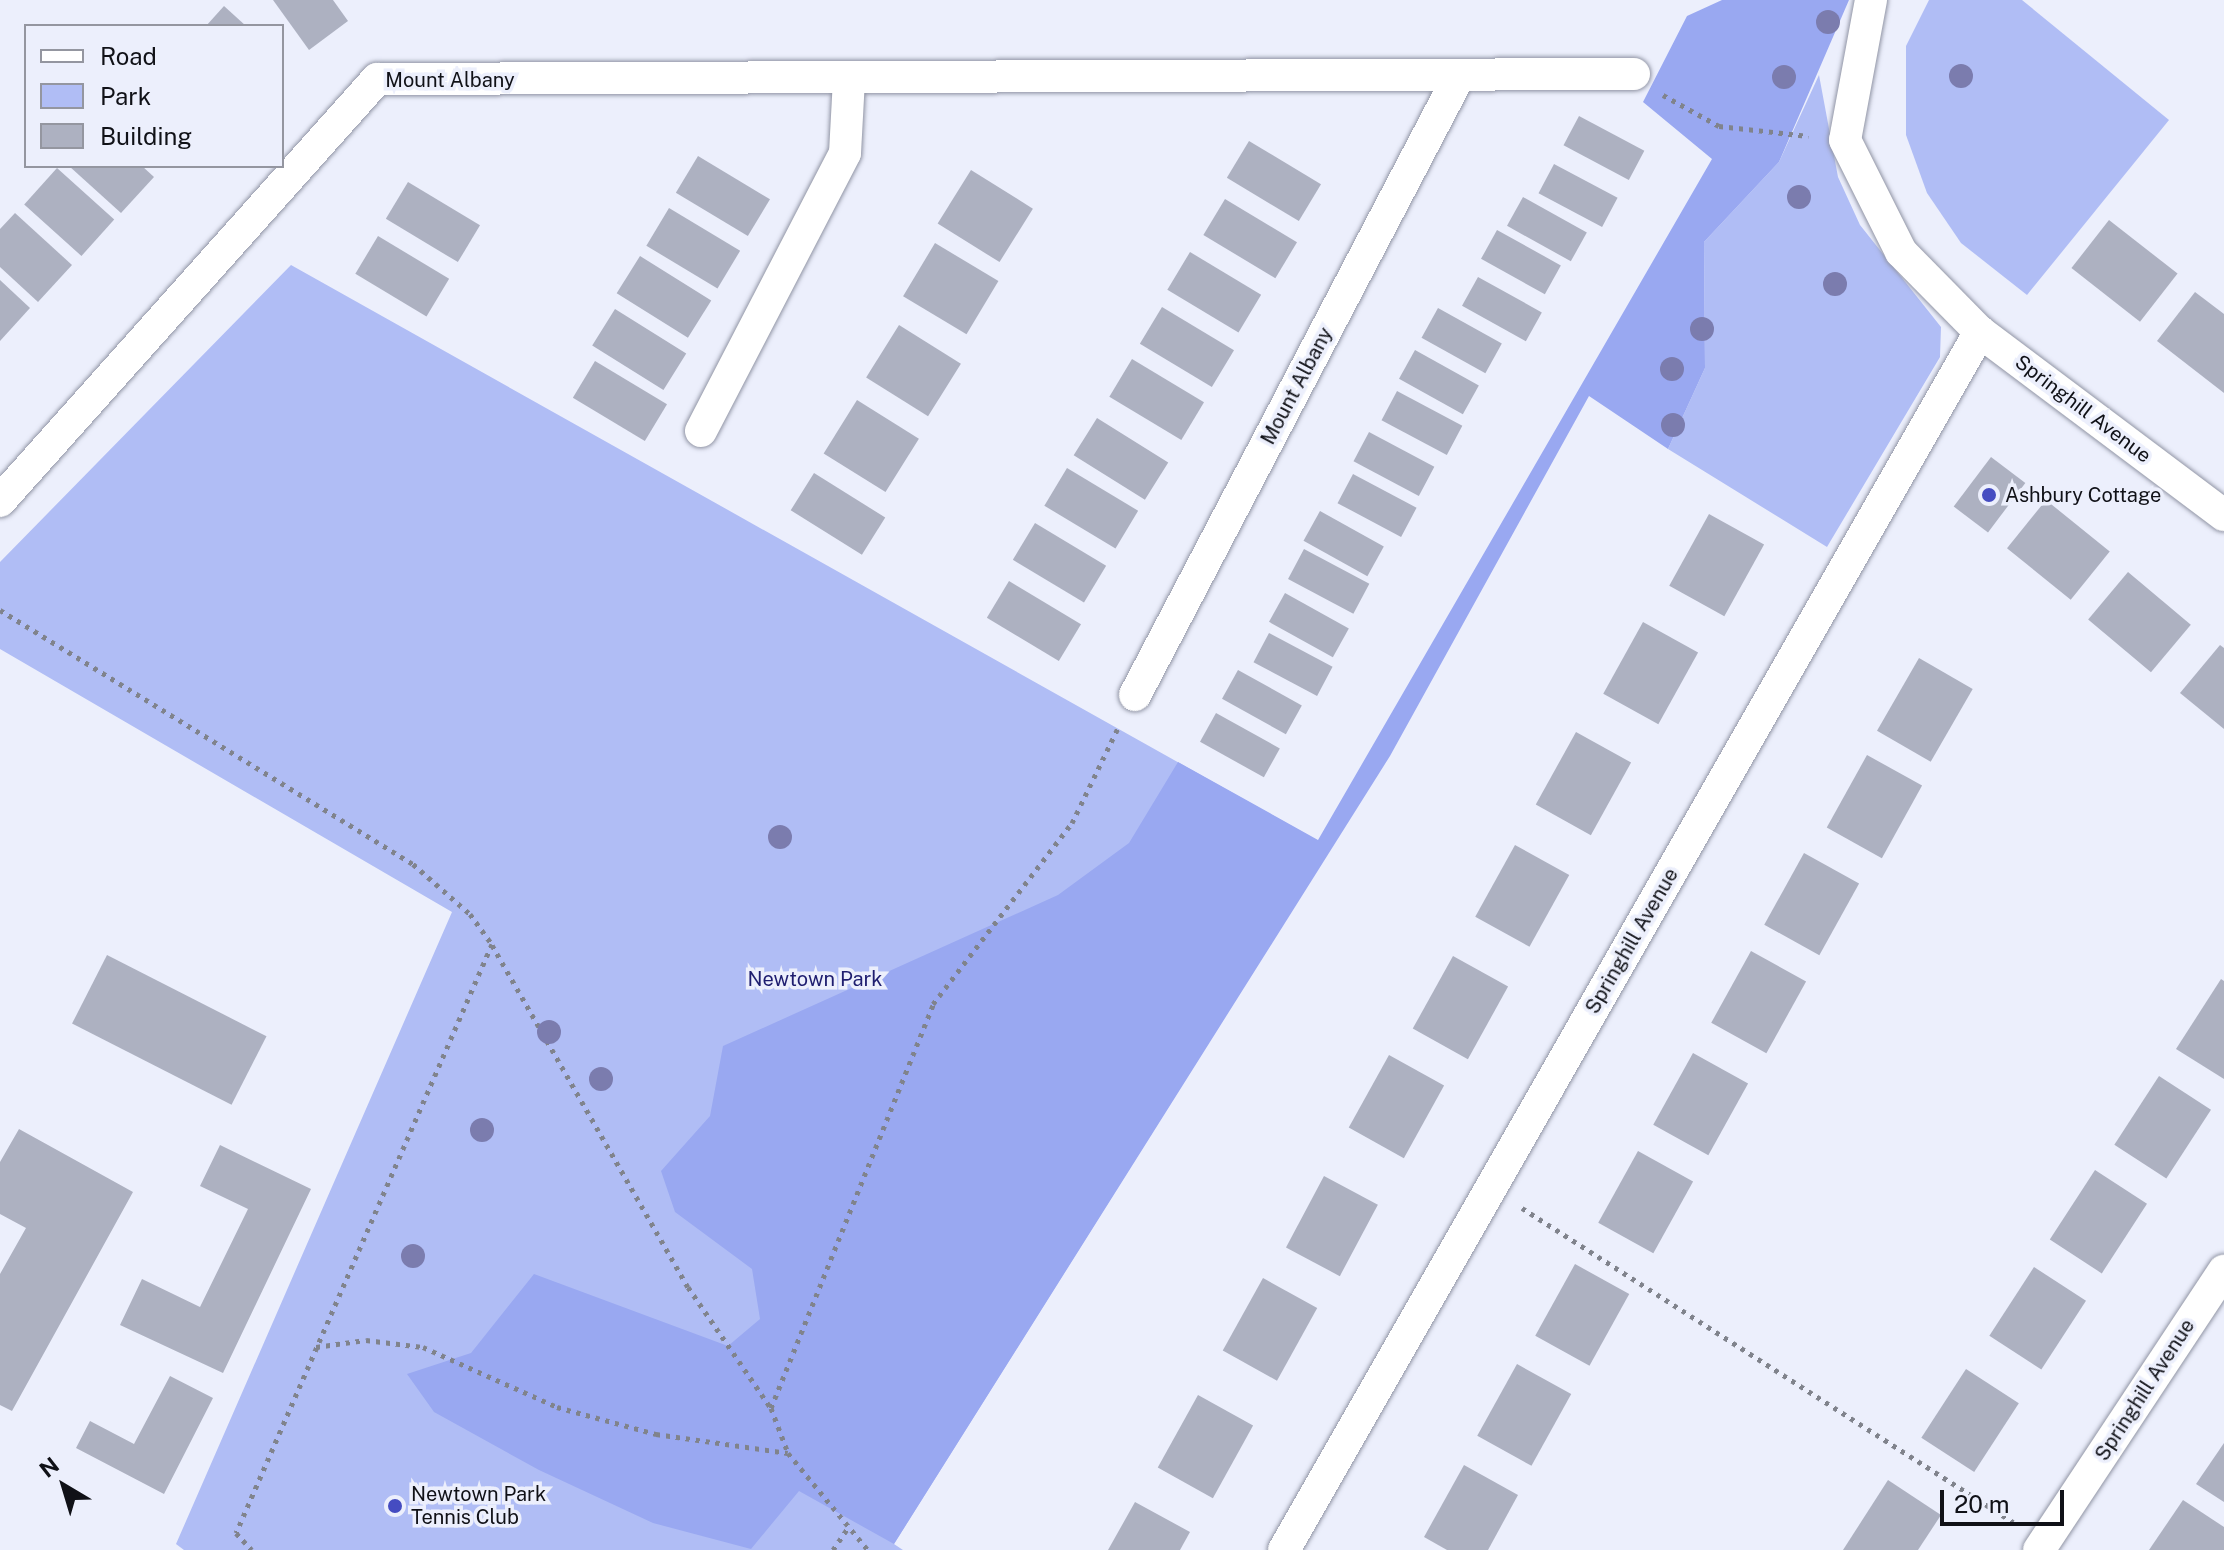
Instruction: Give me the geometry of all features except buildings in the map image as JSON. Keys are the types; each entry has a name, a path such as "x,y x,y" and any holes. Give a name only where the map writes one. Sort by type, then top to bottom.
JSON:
{"street":[{"path":"1845,140 1871,0"},
{"name":"Mount Albany","path":"0,501 377,79 1458,78 1634,74"},
{"path":"701,431 845,153 849,78"},
{"name":"Mount Albany","path":"1135,695 1458,78"},
{"name":"Springhill Avenue","path":"1845,140 1901,252 1980,332 2224,515"},
{"name":"Springhill Avenue","path":"1284,1550 1980,332"},
{"name":"Springhill Avenue","path":"2042,1546 2224,1271"}],"path":[{"path":"1634,74 1719,126 1845,140"},
{"path":"0,610 413,864 470,914 492,944 688,1287 771,1408 788,1453 868,1550"},
{"path":"771,1408 933,1004 1072,823 1119,727"},
{"path":"252,1550 236,1533 492,944"},
{"path":"1491,1188 2042,1546"},
{"path":"315,1347 366,1340 423,1347 557,1407 656,1434 788,1453"},
{"path":"833,1550 848,1528"}],"green space":[{"path":"1929,0 2022,0 2169,120 2027,295 1961,243 1927,193 1906,135 1906,46"},
{"path":"1819,75 1838,177 1860,225 1941,327 1940,357 1827,547 1668,449 1705,368 1704,242 1779,162"},
{"name":"Newtown Park","path":"291,265 1331,848 894,1544 903,1550 184,1550 176,1544 452,912 0,649 0,562"}],"shaded area":[{"path":"1722,0 1849,0 1779,162 1704,242 1705,368 1668,449 1589,396 1390,756 894,1544 799,1491 751,1549 653,1523 539,1470 434,1412 407,1374 471,1353 534,1274 728,1346 760,1319 752,1269 675,1212 661,1171 710,1116 723,1046 1058,895 1129,843 1178,762 1318,840 1712,159 1643,102 1687,16"}],"place":[{"name":"Ashbury Cottage","path":"1989,495"},
{"name":"Newtown Park Tennis Club","path":"395,1506"}]}
